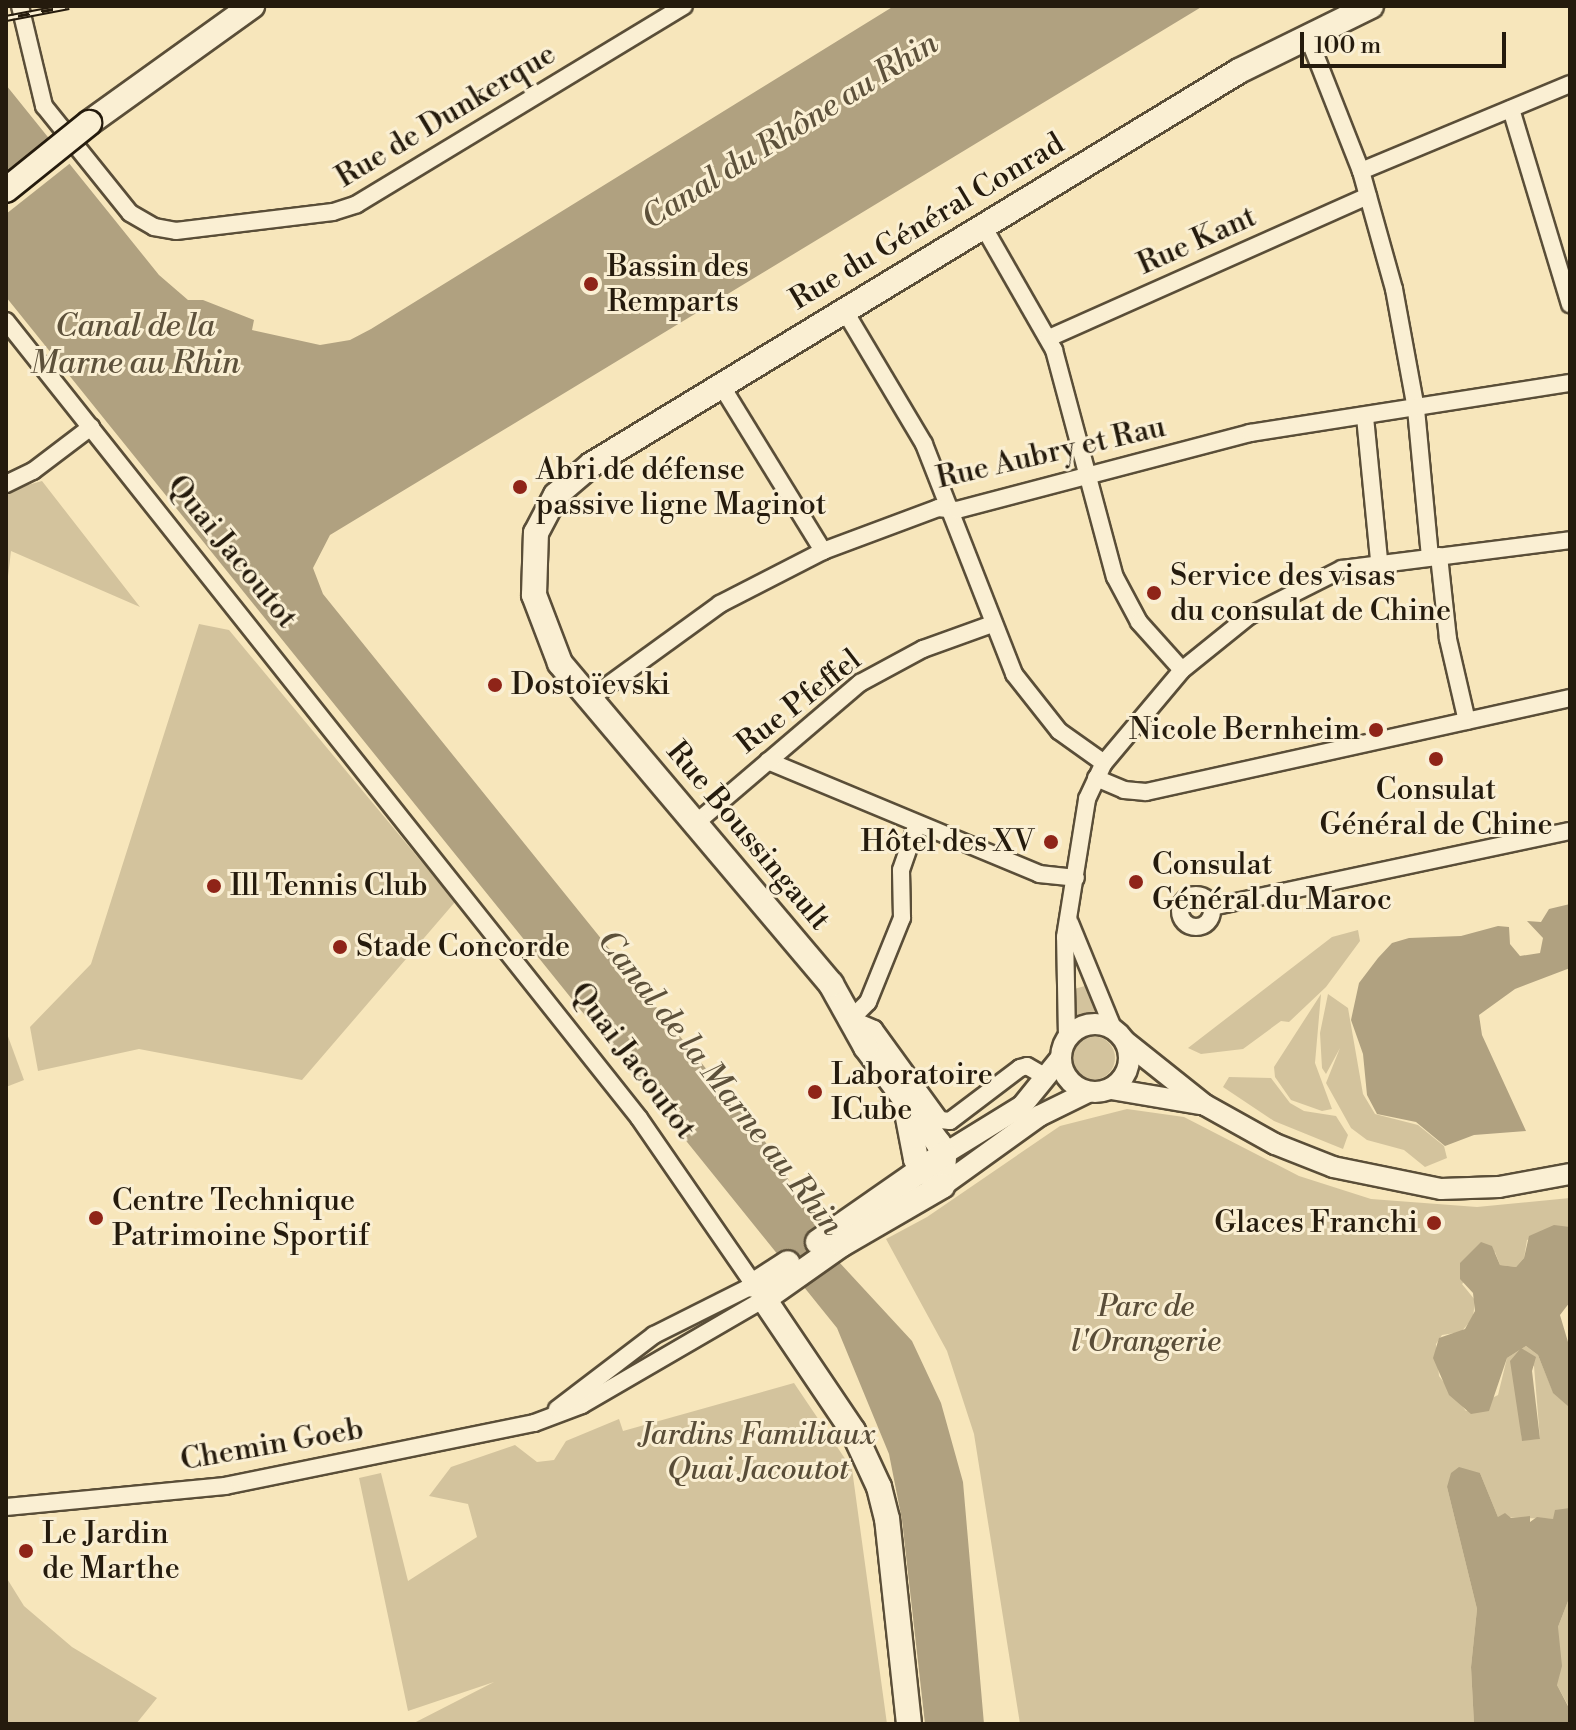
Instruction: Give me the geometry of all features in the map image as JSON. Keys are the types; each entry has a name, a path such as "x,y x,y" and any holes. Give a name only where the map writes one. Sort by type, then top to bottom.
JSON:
{"main road":[{"path":"6,190 89,123 252,6"},
{"name":"Rue du Général Conrad","path":"589,699 560,663 536,606 532,557 541,518 575,476 843,308 1307,34 1371,6"},
{"name":"Rue Boussingault","path":"589,699 817,967 905,1102 944,1154"},
{"name":"Rue Boussingault","path":"905,1102 922,1169"},
{"path":"887,1191 911,1133"},
{"path":"769,1286 837,1238 887,1191 944,1154"},
{"path":"942,1186 944,1154"},
{"path":"922,1169 942,1186"},
{"path":"837,1238 942,1186"},
{"name":"Quai Jacoutot","path":"769,1286 853,1431 879,1487 909,1724"}],"street":[{"name":"Rue de Dunkerque","path":"20,6 44,106 130,213 154,227 176,231 333,212 357,204 684,6"},
{"path":"1307,34 1361,171 1394,289 1416,409 1448,639 1467,721"},
{"path":"1361,171 1570,84"},
{"path":"1511,109 1570,304"},
{"name":"Rue Kant","path":"1049,338 1368,196"},
{"path":"983,226 1049,338 1115,577 1139,622 1182,670"},
{"path":"843,308 924,444 1014,674 1059,731 1124,790 1146,792 1570,698"},
{"name":"Quai Jacoutot","path":"6,321 769,1286"},
{"name":"Rue Aubry et Rau","path":"589,699 720,604 823,551 938,508 949,509 1088,476 1250,433 1570,383"},
{"path":"721,385 823,551"},
{"path":"1365,417 1379,561"},
{"path":"6,484 33,471 91,427"},
{"path":"944,1154 1022,1106 1060,1059 1067,1037 1065,937 1100,770 1182,670 1225,632 1271,602 1342,569 1379,561 1570,540"},
{"name":"Rue Pfeffel","path":"696,823 860,683 923,649 992,624"},
{"path":"768,761 1039,874 1076,878"},
{"path":"851,1019 868,1002 902,918 901,870 917,824"},
{"path":"1212,907 1570,831"},
{"path":"1070,923 1130,1061 1122,1080 1111,1089"},
{"name":"Rue Boussingault","path":"851,1019 874,1029 940,1120 950,1121 1020,1068 1027,1066 1046,1077"},
{"path":"1067,1037 1082,1025 1120,1035 1205,1105 1275,1144 1333,1167 1441,1189 1499,1187 1570,1174"},
{"path":"1060,1059 1074,1086 1088,1092"},
{"path":"942,1186 1039,1116 1088,1092 1111,1089 1205,1105"},
{"name":"Chemin Goeb","path":"544,1419 654,1335 769,1286"},
{"name":"Chemin Goeb","path":"6,1507 225,1486 544,1419 582,1405 769,1286"}],"green space":[{"path":"42,481 140,607 11,551 6,593 6,491"},
{"name":"Ill Tennis Club","path":"199,624 229,630 455,902 302,1080 139,1049 38,1071 30,1027 91,964"},
{"path":"1358,930 1360,941 1326,987 1289,1022 1281,1021 1243,1049 1201,1054 1188,1048 1332,937"},
{"path":"1085,986 1101,1016 1073,1020 1074,989"},
{"path":"1321,994 1315,1063 1332,1109 1322,1111 1291,1100 1275,1077 1274,1067"},
{"path":"1328,994 1348,1008 1363,1094 1375,1114 1418,1125 1444,1146 1447,1158 1425,1167 1404,1150 1367,1140 1351,1128 1326,1083 1340,1048 1326,1074 1322,1068 1320,1033"},
{"path":"6,1031 24,1080 6,1087"},
{"path":"1093,1036 1109,1042 1115,1058 1109,1074 1093,1080 1077,1074 1071,1058 1077,1042"},
{"path":"1229,1077 1271,1078 1290,1103 1304,1111 1336,1116 1348,1135 1343,1149 1274,1121 1223,1087"},
{"name":"Parc de l'Orangerie","path":"1127,1109 1184,1117 1299,1176 1371,1199 1477,1207 1570,1198 1570,1227 1527,1240 1524,1258 1516,1267 1500,1265 1495,1252 1462,1284 1475,1300 1473,1318 1461,1332 1442,1335 1436,1344 1439,1376 1466,1411 1498,1395 1507,1358 1526,1346 1538,1355 1553,1392 1570,1408 1570,1508 1553,1519 1498,1517 1480,1473 1447,1487 1477,1609 1471,1667 1474,1724 1020,1724 974,1434 947,1351 886,1239 927,1217 1060,1126","holes":["1513,1360 1534,1366 1540,1439 1522,1440"]},
{"name":"Jardins Familiaux Quai Jacoutot","path":"794,1383 852,1469 887,1724 412,1724 494,1682 408,1711 359,1478 381,1473 408,1581 477,1537 468,1504 429,1496 451,1467 515,1445 537,1462 554,1460 566,1441 619,1419 623,1431"},
{"path":"6,1577 24,1606 72,1647 157,1698 136,1724 6,1724"},
{"path":"1570,1596 1570,1709 1557,1685 1558,1627"}],"water":[{"path":"894,6 1203,6 330,535 313,568 323,594 766,1143 839,1262 912,1341 941,1403 963,1482 984,1724 925,1724 902,1520 889,1454 837,1328 6,297 6,85 159,275 188,300 203,300 254,320 252,330 320,345 350,340 371,329"},
{"path":"1570,904 1570,968 1515,989 1479,1015 1482,1035 1526,1131 1474,1135 1445,1146 1416,1122 1377,1114 1367,1095 1363,1054 1351,1020 1359,983 1378,958 1392,943 1409,938 1461,936 1498,926 1509,927 1510,944 1520,956 1540,953 1543,938 1527,921 1541,922 1549,909"},
{"path":"1554,1225 1570,1227 1570,1302 1560,1315 1568,1342 1570,1408 1553,1393 1538,1355 1526,1346 1507,1358 1489,1411 1471,1414 1449,1395 1433,1358 1439,1338 1465,1329 1475,1311 1473,1293 1460,1279 1460,1263 1481,1242 1492,1246 1500,1265 1516,1267 1524,1258 1529,1236"},
{"path":"1521,1348 1536,1357 1532,1371 1540,1439 1522,1441 1510,1361"},
{"path":"1459,1467 1480,1473 1498,1517 1505,1513 1511,1518 1530,1516 1530,1522 1537,1517 1553,1519 1555,1510 1570,1508 1570,1596 1558,1627 1562,1666 1557,1685 1569,1708 1570,1724 1474,1724 1471,1667 1477,1609 1447,1487 1451,1473"}],"pier":[{"path":"52,135 73,161 6,214 6,172"}],"railway":[{"path":"6,18 69,6"}],"place":[{"name":"Bassin des Remparts","path":"591,284"},
{"name":"Abri de défense passive ligne Maginot","path":"520,487"},
{"name":"Service des visas du consulat de Chine","path":"1154,593"},
{"name":"Dostoïevski","path":"495,685"},
{"name":"Nicole Bernheim","path":"1376,730"},
{"name":"Consulat Général de Chine","path":"1436,759"},
{"name":"Hôtel des XV","path":"1051,842"},
{"name":"Consulat Général du Maroc","path":"1136,882"},
{"name":"Ill Tennis Club","path":"214,886"},
{"name":"Stade Concorde","path":"340,947"},
{"name":"Laboratoire ICube","path":"815,1092"},
{"name":"Centre Technique Patrimoine Sportif","path":"96,1218"},
{"name":"Glaces Franchi","path":"1434,1223"},
{"name":"Le Jardin de Marthe","path":"26,1551"}],"water label":[{"name":"Canal du Rhône au Rhin","path":"790,131"},
{"name":"Canal de la Marne au Rhin","path":"135,346"},
{"name":"Canal de la Marne au Rhin","path":"720,1083"}]}
